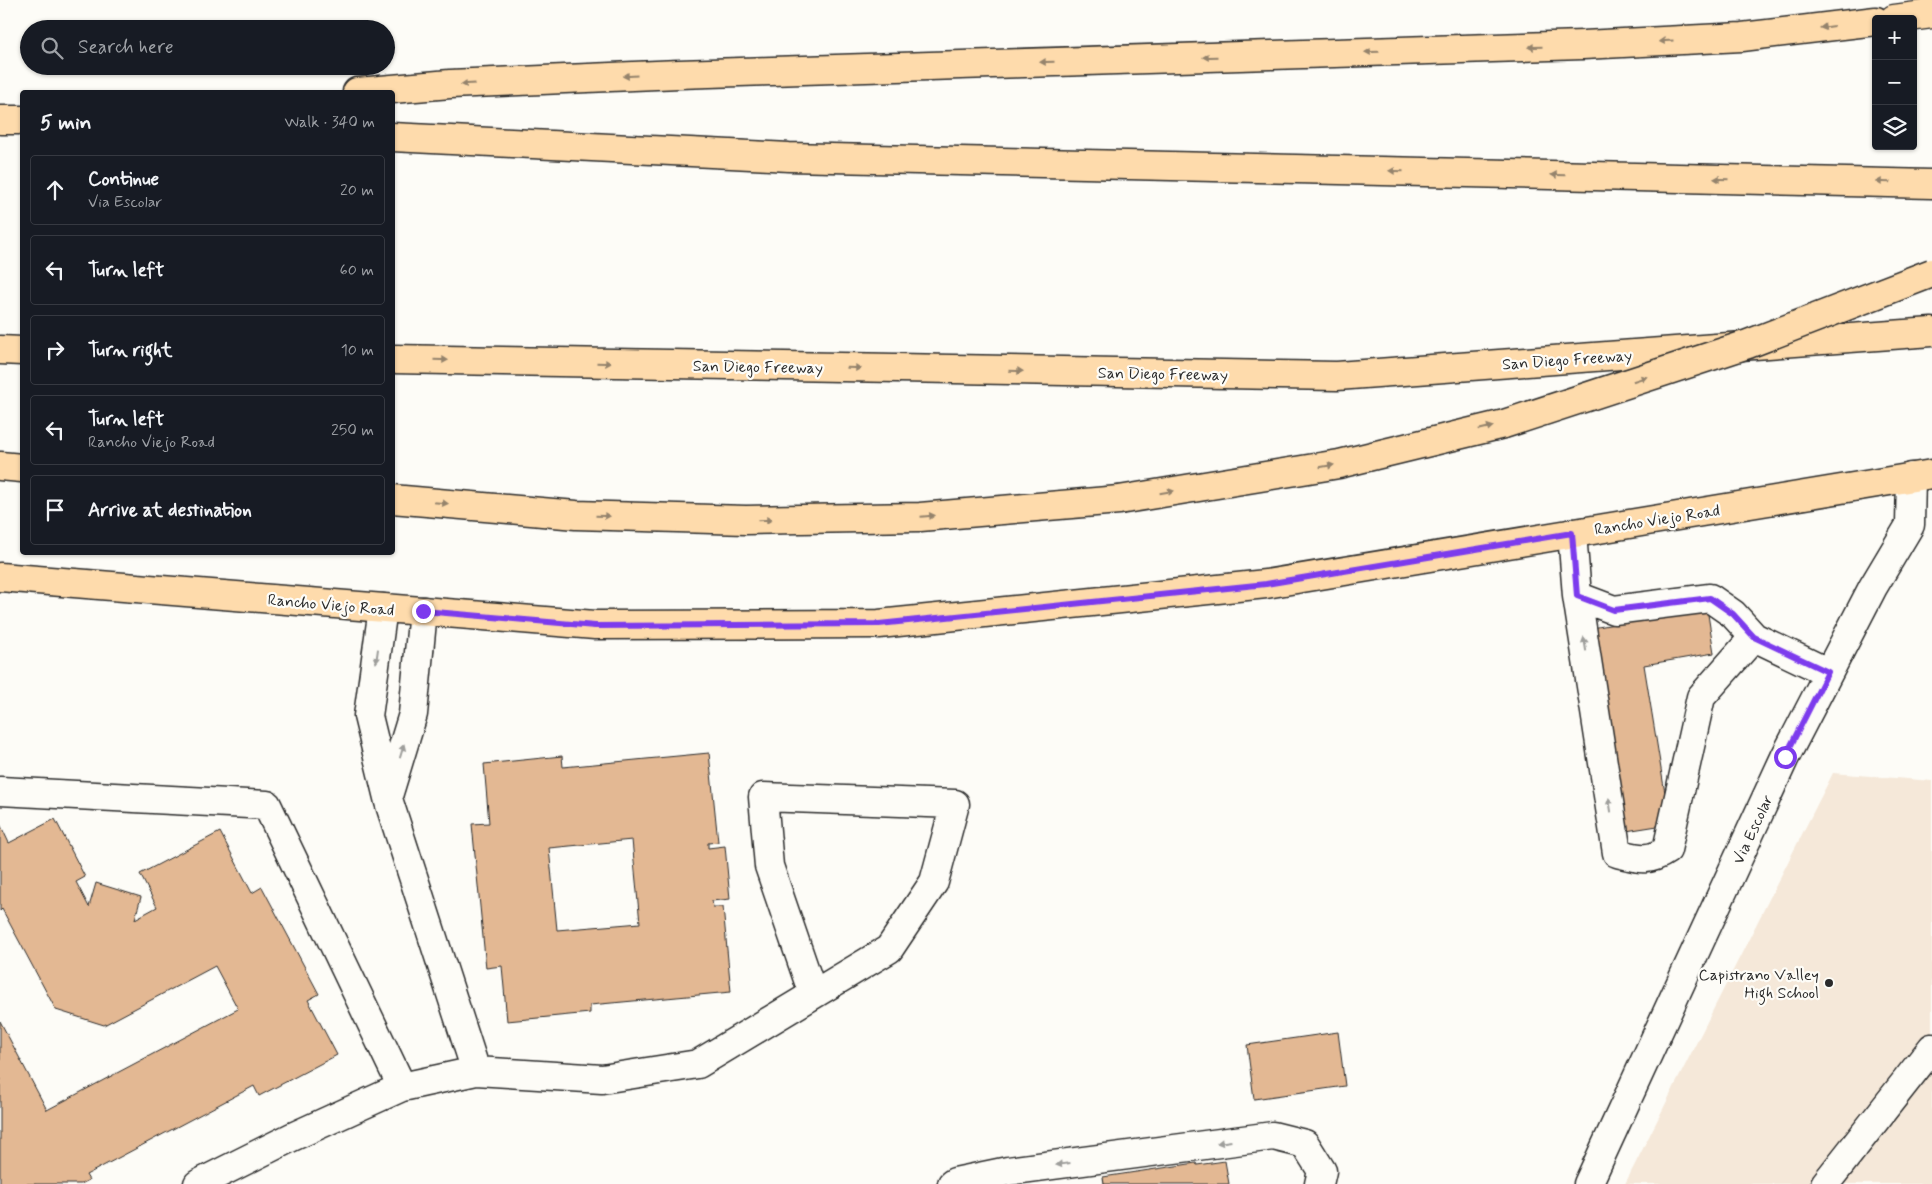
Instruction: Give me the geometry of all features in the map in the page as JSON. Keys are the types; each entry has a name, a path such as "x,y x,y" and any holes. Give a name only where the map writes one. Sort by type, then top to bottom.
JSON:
{"main road":[{"path":"1917,16 1932,14"},
{"path":"380,90 450,84 669,75 1583,45 1742,37 1872,21"},
{"path":"0,120 20,120"},
{"path":"395,137 789,157 1932,184"},
{"path":"395,499 576,515 746,520 920,517 1119,500 1338,464 1504,424 1748,344 1932,273"},
{"name":"San Diego Freeway","path":"395,359 1337,376 1932,332"},
{"path":"0,350 20,351"},
{"path":"0,466 20,468"},
{"name":"Rancho Viejo Road","path":"0,578 595,626 879,624 1266,584 1921,476"}],"street":[{"name":"Via Escolar","path":"1588,1184 1785,757 1873,588 1910,525 1921,476"},
{"path":"1572,533 1577,596 1617,853 1641,859 1657,856 1667,850 1700,697 1754,637"},
{"path":"1577,596 1614,610 1710,598 1733,614 1754,637 1828,672"},
{"path":"383,608 368,716 388,798 476,1071"},
{"path":"388,798 413,714 423,611"},
{"path":"0,791 267,805 402,1087"},
{"path":"198,1184 292,1137 402,1087 476,1071 602,1079 698,1064 889,949 934,882 955,804 763,797 769,866 813,994"},
{"path":"1825,1184 1932,1048"},
{"path":"952,1184 1008,1171 1273,1136 1305,1144 1322,1171 1319,1184"}],"shaded area":[{"name":"Capistrano Valley High School","path":"1833,773 1932,781 1932,1184 1625,1184"}],"building":[{"path":"1707,608 1714,653 1644,665 1670,824 1626,831 1592,628"},
{"path":"709,753 718,842 708,843 708,848 725,846 730,899 712,901 713,907 723,907 731,992 590,1005 590,1013 507,1021 502,966 486,968 472,824 489,823 484,764 562,756 563,767","holes":["632,840 640,923 557,930 549,848"]},
{"path":"55,819 85,877 76,882 89,907 96,883 141,897 135,919 157,907 140,874 220,832 252,893 262,887 319,994 308,1000 337,1055 259,1096 254,1086 86,1175 89,1180 81,1184 0,1184 0,1021 47,1110 238,1009 215,966 104,1025 56,1010 2,909 0,911 0,824 9,843"},
{"path":"1338,1032 1345,1086 1254,1099 1247,1045"},
{"path":"1225,1161 1229,1184 1104,1184 1103,1177 1196,1163 1197,1165"}],"place":[{"name":"Capistrano Valley High School","path":"1829,983"}],"route":[{"path":"423,611 595,626 879,624 1266,584 1572,533 1577,596 1614,610 1710,598 1733,614 1754,637 1828,672 1785,757"}]}
